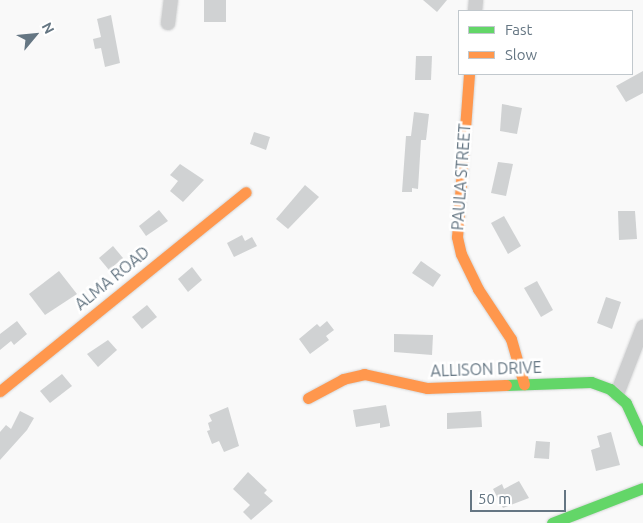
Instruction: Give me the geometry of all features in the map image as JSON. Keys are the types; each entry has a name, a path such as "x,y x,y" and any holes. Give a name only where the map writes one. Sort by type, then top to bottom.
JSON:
{"street":[{"path":"168,23 171,0"},
{"name":"PAULA STREET","path":"469,75 457,237 475,282 511,339 524,384"},
{"name":"ALMA ROAD","path":"0,391 246,192"},
{"path":"643,326 617,394 626,403 643,440"},
{"name":"ALLISON DRIVE","path":"308,398 343,379 364,374 427,388 591,382 617,394"},
{"path":"552,523 643,488"}],"building":[{"path":"204,0 226,0 226,22 204,22"},
{"path":"423,0 447,0 437,12"},
{"path":"111,15 120,63 105,67 101,48 95,49 93,39 101,37 97,19"},
{"path":"416,56 432,56 431,80 415,80"},
{"path":"643,71 643,93 626,102 616,86"},
{"path":"502,104 522,108 517,134 500,131"},
{"path":"414,112 429,114 426,140 421,140 418,189 412,188 412,192 402,192 406,136 411,136"},
{"path":"254,132 270,137 266,150 250,144"},
{"path":"498,162 513,164 506,196 491,193"},
{"path":"180,164 204,180 183,202 170,191 178,181 170,175"},
{"path":"305,185 319,197 288,229 276,219"},
{"path":"159,210 168,221 146,236 139,226"},
{"path":"618,211 635,211 637,239 619,240"},
{"path":"504,216 521,246 508,254 491,223"},
{"path":"242,235 245,241 252,237 257,246 234,257 227,243"},
{"path":"113,246 123,258 109,270 99,258"},
{"path":"421,261 441,275 433,287 412,273"},
{"path":"192,267 202,280 188,292 178,279"},
{"path":"59,271 77,294 45,315 29,294"},
{"path":"537,281 553,310 541,317 524,288"},
{"path":"606,297 621,302 612,329 597,323"},
{"path":"147,305 157,317 142,329 132,317"},
{"path":"17,321 27,334 14,345 11,341 0,350 0,334"},
{"path":"327,321 334,330 326,336 329,340 310,354 299,339 317,324 320,327"},
{"path":"394,334 433,335 432,355 394,352"},
{"path":"108,340 117,350 98,367 87,354"},
{"path":"62,374 72,386 50,403 40,391"},
{"path":"386,405 390,426 380,428 380,423 356,427 353,410"},
{"path":"228,407 239,446 224,452 219,441 212,444 207,431 210,430 208,423 212,421 209,415"},
{"path":"20,411 34,418 27,430 0,460 0,432 6,425 11,429"},
{"path":"481,411 482,427 447,429 447,413"},
{"path":"611,432 620,465 596,471 591,450 600,447 597,436"},
{"path":"536,441 550,442 549,459 534,458"},
{"path":"248,472 267,490 264,493 273,501 251,520 243,512 250,505 233,489"},
{"path":"519,481 529,498 503,508 493,489 502,484 504,489"}],"traffic: fast":[{"path":"506,385 591,382 610,389 626,403 643,440"},
{"path":"552,523 643,488"}],"traffic: slow":[{"path":"469,75 457,237 461,254 478,289 511,339 524,384"},
{"path":"0,391 246,192"},
{"path":"308,398 343,379 364,374 427,388 506,385"}]}
